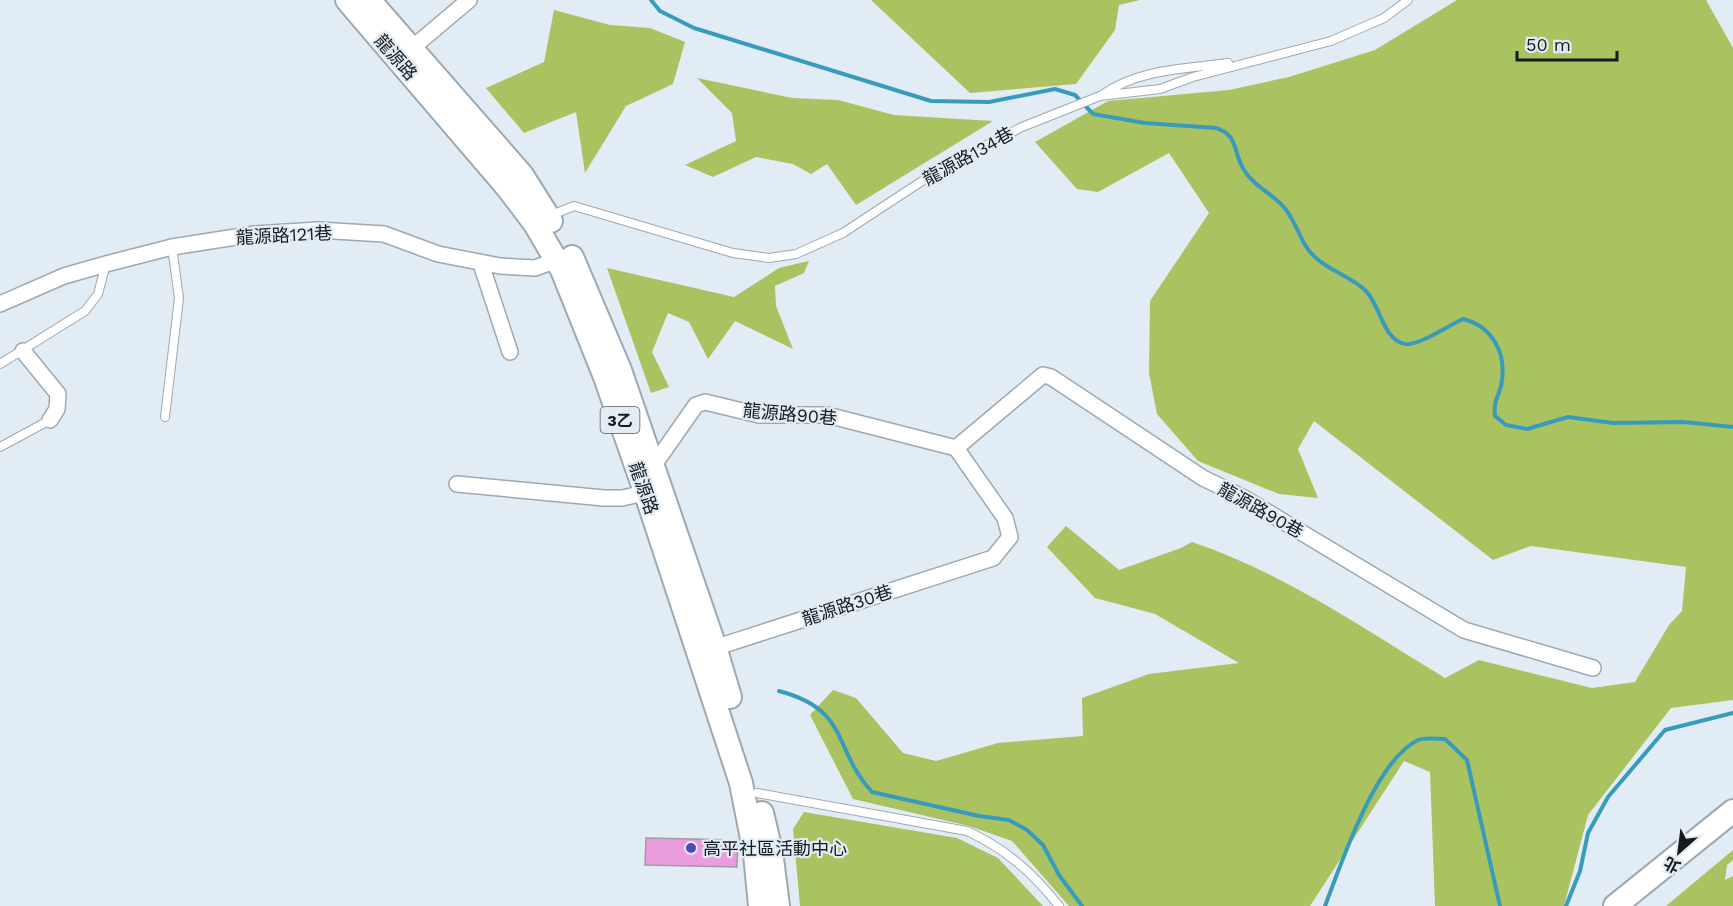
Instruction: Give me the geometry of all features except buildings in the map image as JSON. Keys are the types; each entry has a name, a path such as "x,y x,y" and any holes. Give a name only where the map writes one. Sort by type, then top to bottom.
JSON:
{"main road":[{"name":"龍源路","path":"347,0 507,187 541,220"},
{"name":"3乙","path":"369,0 522,175 541,220 600,319 654,465 654,491 757,793 771,851 778,906"},
{"name":"龍源路","path":"564,257 605,377 654,491"},
{"name":"3乙","path":"707,650 741,783 755,854 760,906"},
{"path":"1615,906 1733,811"},
{"path":"1640,906 1733,829"}],"street":[{"path":"411,49 470,0"},
{"name":"龍源路121巷","path":"0,303 64,276 106,264 172,247 255,234 318,230 384,234 438,254 481,264 535,268 564,257"},
{"path":"481,264 510,352"},
{"path":"23,351 58,394 57,409 50,420"},
{"name":"龍源路90巷","path":"654,465 696,405 705,402 759,415 827,415 956,447 1043,375 1051,376 1203,478 1244,498 1464,630 1593,668"},
{"name":"龍源路30巷","path":"707,650 993,558 1010,537 1005,518 956,447"},
{"path":"457,484 604,498 654,491"}],"lane":[{"name":"龍源路134巷","path":"541,220 574,206 733,254 769,258 796,254 843,233 945,166 1022,126 1097,98 1160,89 1193,77 1331,41 1384,18 1408,0"},
{"path":"1097,98 1120,82 1152,74 1259,59"},
{"path":"165,417 179,298 172,247"},
{"path":"0,364 85,311 98,294 106,264"},
{"path":"0,447 50,420"},
{"path":"757,793 967,831 994,843 1028,868 1059,906"}],"green space":[{"path":"871,0 1140,0 1119,5 1115,30 1076,84 970,93"},
{"path":"1457,0 1706,0 1733,48 1733,700 1671,708 1588,815 1564,906 1435,906 1430,772 1404,761 1310,906 1069,906 1012,841 969,826 853,799 810,715 833,690 856,698 903,753 936,761 998,743 1083,736 1082,698 1149,674 1239,663 1155,614 1095,598 1047,547 1066,526 1119,570 1192,542 1225,554 1322,603 1445,678 1479,660 1592,688 1635,682 1669,625 1682,611 1686,567 1531,546 1493,560 1314,421 1298,449 1318,498 1279,494 1198,461 1157,414 1149,373 1150,301 1209,213 1169,153 1098,192 1077,189 1035,142 1108,101 1229,90 1289,77 1375,50"},
{"path":"554,10 610,25 650,28 685,42 673,84 626,106 585,173 576,112 524,133 486,88 544,62"},
{"path":"697,78 792,98 838,100 894,115 993,121 856,205 827,164 811,174 793,164 756,157 713,177 685,165 736,141 732,113"},
{"path":"809,261 804,273 775,286 776,306 793,349 735,321 708,359 689,322 668,313 652,352 669,387 651,393 607,268 734,297 779,268"},
{"path":"804,812 957,838 998,858 1043,906 800,906 793,829"},
{"path":"1733,850 1733,860 1727,865 1725,880 1733,876 1733,906 1666,906"}],"waterway":[{"path":"651,0 660,11 694,28 931,101 989,102 1055,89 1075,95 1093,114 1145,123 1216,128 1229,135 1248,176 1286,210 1310,252 1322,263 1366,291 1387,329 1398,341 1405,344 1418,342 1463,319 1473,322 1489,334 1499,350 1503,369 1495,404 1495,416 1506,425 1527,429 1568,417 1613,423 1683,422 1733,427"},
{"path":"779,691 802,699 830,720 859,776 872,792 979,816 1009,820 1027,830 1043,845 1059,875 1082,906"},
{"path":"1566,906 1580,871 1588,833 1608,797 1665,730 1733,713"},
{"path":"1325,906 1374,790 1402,751 1418,740 1428,738 1445,739 1467,760 1500,906"}],"place":[{"name":"高平社區活動中心","path":"691,848"}]}
